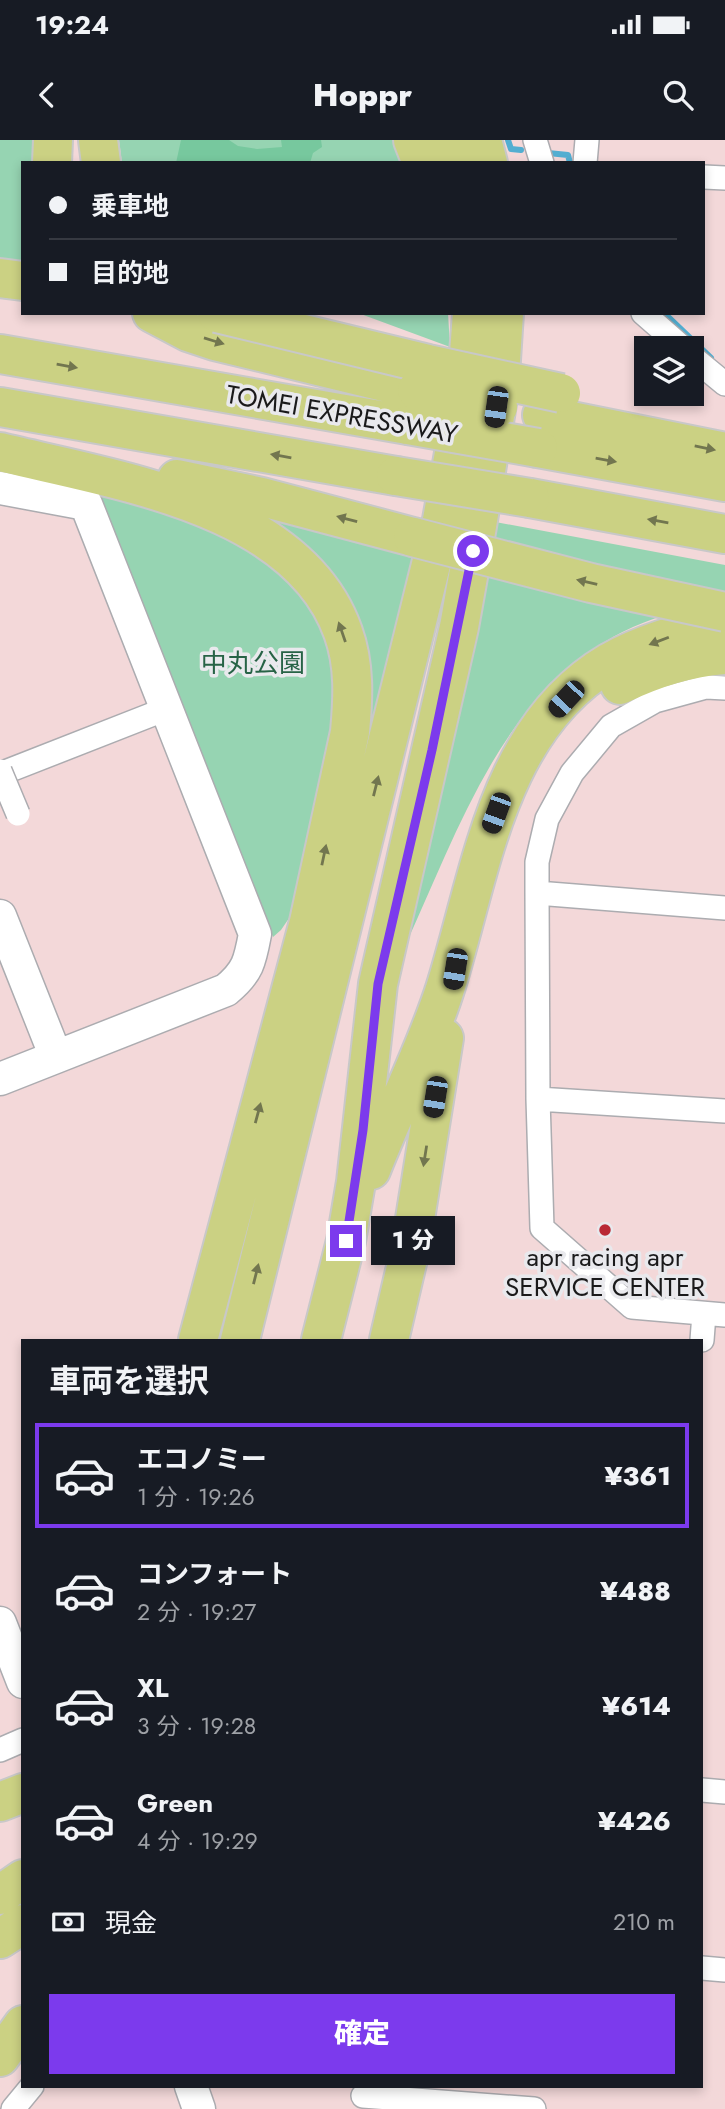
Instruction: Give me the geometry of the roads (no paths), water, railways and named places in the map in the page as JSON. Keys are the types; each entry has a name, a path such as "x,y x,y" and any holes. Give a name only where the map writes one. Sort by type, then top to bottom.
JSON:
{"highway":[{"path":"52,140 52,161"},
{"path":"97,140 101,161"},
{"path":"413,140 421,161"},
{"path":"450,140 455,161"},
{"path":"481,140 487,161"},
{"path":"0,278 21,281"},
{"path":"156,315 179,328 413,408"},
{"path":"225,315 428,364 547,419 725,452"},
{"path":"322,315 453,363 547,419 725,425"},
{"path":"321,1339 346,1241 363,1130 378,984 459,627 496,412 504,315"},
{"path":"240,1339 442,520 461,419 469,325"},
{"name":"TOMEI EXPRESSWAY","path":"0,354 413,408 547,419 725,482"},
{"name":"TOMEI EXPRESSWAY","path":"0,407 725,534"},
{"path":"0,452 204,484 540,571 725,612"},
{"path":"0,452 144,488 209,510 260,536 304,570 321,589 334,611 350,657 352,706 345,758 309,922 198,1339"},
{"path":"346,1241 384,1138 428,1038 459,943 491,828 514,771 546,720 602,668 669,637 725,623"},
{"path":"478,872 494,831 512,796 529,768 568,722 614,688 638,676 692,660 725,655"},
{"path":"307,1067 309,922"},
{"path":"389,1339 410,1250 459,943"},
{"path":"228,1227 299,1105"},
{"path":"0,1802 21,1794"},
{"path":"0,2057 21,2028"}],"street":[{"path":"534,140 541,161"},
{"path":"585,161 587,140"},
{"path":"705,177 725,178"},
{"path":"645,315 669,336"},
{"path":"704,367 725,384"},
{"path":"0,488 86,504 255,934 250,959 242,977 226,989 0,1079"},
{"path":"702,1339 714,1314 632,1307 542,1228 538,1099 537,862 547,819 572,773 611,726 655,701 706,687 725,688"},
{"path":"18,814 0,772 166,709"},
{"path":"537,893 725,908"},
{"path":"0,916 56,1057"},
{"path":"538,1099 725,1111"},
{"path":"0,1623 21,1677"},
{"path":"0,1750 21,1741"},
{"path":"703,1790 725,1792"},
{"path":"703,1968 725,1970"},
{"path":"13,2109 30,2088"},
{"path":"192,2088 199,2109"},
{"path":"364,2097 534,2109"}],"waterway":[{"path":"508,140 511,149 521,150"},
{"path":"548,153 568,155 570,161"},
{"path":"666,315 711,358"}],"place":[{"name":"apr racing apr SERVICE CENTER","path":"605,1230"}],"park label":[{"name":"中丸公園","path":"253,663"}]}
